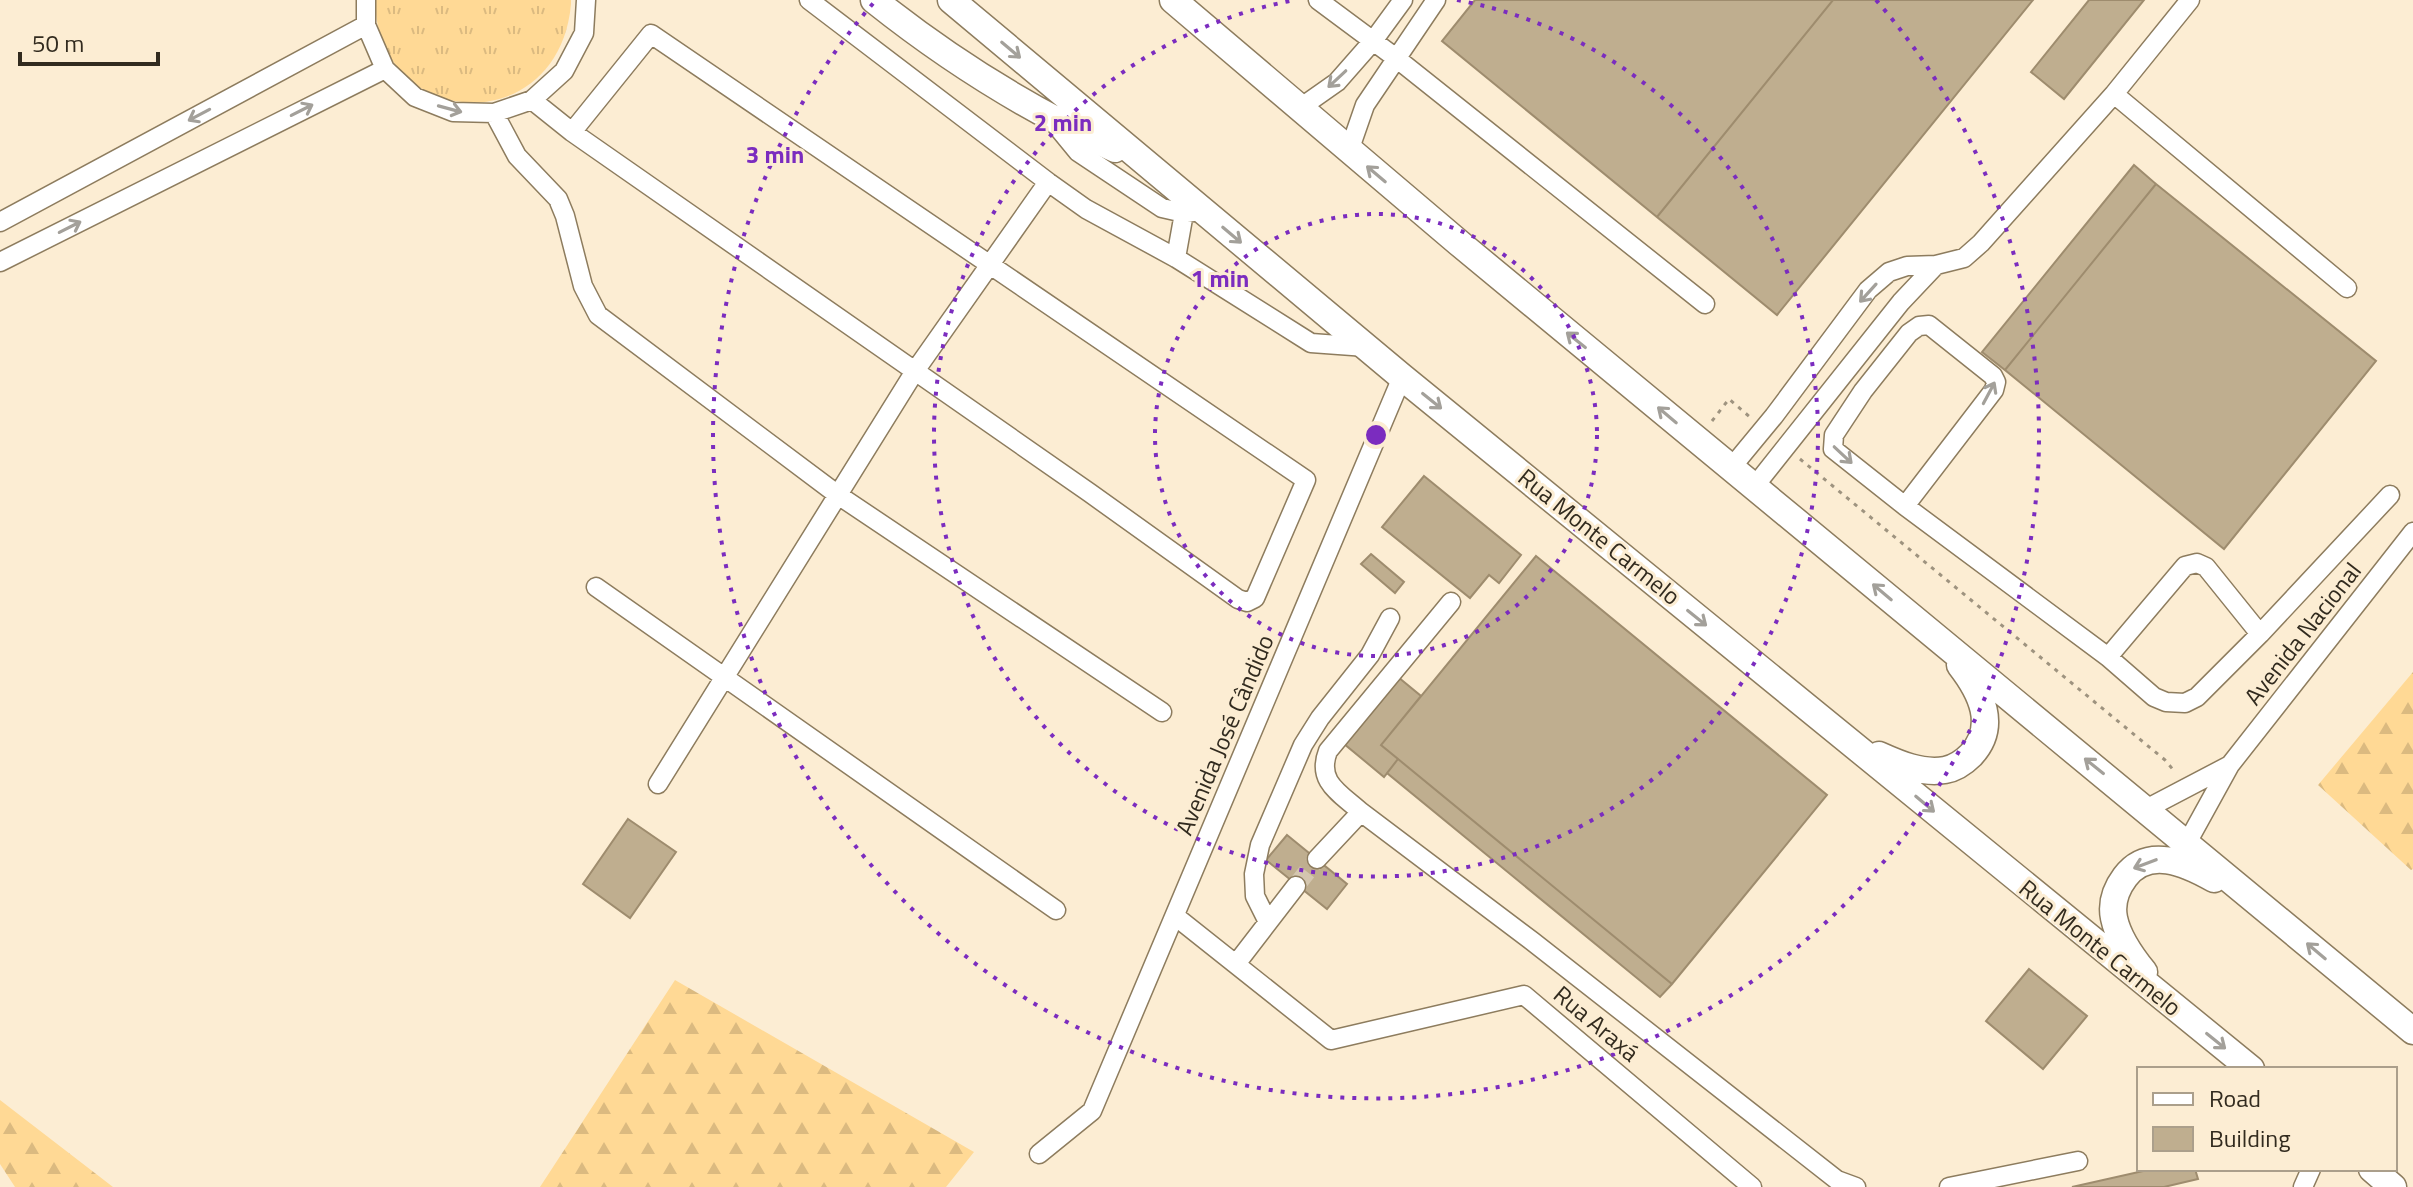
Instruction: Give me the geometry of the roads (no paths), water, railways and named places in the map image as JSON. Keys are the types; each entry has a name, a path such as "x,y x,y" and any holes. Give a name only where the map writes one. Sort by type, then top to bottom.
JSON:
{"highway":[{"path":"874,0 922,38 1051,119 1143,161"},
{"name":"Rua Monte Carmelo","path":"951,0 1143,161 1193,212 1366,347 2248,1067"},
{"path":"1173,0 1349,151 2413,1031"},
{"path":"1203,0 1237,53"},
{"path":"1844,736 1899,764 1923,771 1946,770 1964,763 1979,747 1986,726 1983,704 1972,681 1942,642"},
{"path":"2181,1013 2152,982 2120,935 2114,918 2113,901 2130,871 2143,861 2160,859 2182,863 2265,908"},
{"path":"2374,1171 2393,1187"}],"street":[{"path":"366,0 366,25 385,69 415,97 453,112 494,113 532,100 564,71 584,33 586,0"},
{"path":"809,0 1086,209 1176,258 1311,343 1366,347"},
{"path":"1318,0 1396,58 1705,304"},
{"path":"1300,108 1337,82 1403,0"},
{"path":"1349,151 1365,105 1436,0"},
{"path":"1731,468 1868,290 1889,272 1907,266 1936,265 1964,258 1981,243 2114,94 2190,0"},
{"path":"0,222 366,25"},
{"path":"532,100 572,132 1238,599 1247,602 1255,598 1306,480 651,34 572,132"},
{"path":"0,262 385,69"},
{"path":"2114,94 2347,288"},
{"path":"494,113 517,156 558,199 583,286 598,315 838,495 1162,712"},
{"path":"1051,119 1078,152 1162,208 1193,212 1176,258"},
{"path":"658,784 915,371 1048,182"},
{"path":"1754,487 1915,285 1936,265"},
{"path":"1907,266 1915,285"},
{"path":"1905,506 1994,390 1996,382 1961,348 1929,325 1919,326 1909,333 1863,391 1834,435 1833,449 1905,506 2108,657 2154,697 2166,702 2185,703 2197,697 2260,634 2390,495"},
{"path":"1820,355 1863,391"},
{"name":"Avenida José Cândido","path":"1039,1154 1092,1111 1402,377"},
{"name":"Avenida Nacional","path":"2187,843 2230,765 2413,532"},
{"path":"2108,657 2185,566 2197,563 2206,567 2260,634"},
{"path":"596,587 1056,910"},
{"path":"1451,602 1328,751 1324,762 1327,780 1361,812 1532,941 1837,1180 1856,1187"},
{"path":"1268,922 1255,896 1254,874 1260,845 1303,745 1320,718 1370,655 1390,618"},
{"name":"Avenida Nacional","path":"2146,809 2230,765"},
{"path":"1317,859 1361,812"},
{"path":"1175,916 1236,964 1296,886"},
{"name":"Rua Araxá","path":"1236,964 1331,1040 1524,995 1752,1187"},
{"path":"1949,1187 2078,1161"}],"tunnel":[{"path":"1296,886 1317,859"}]}
